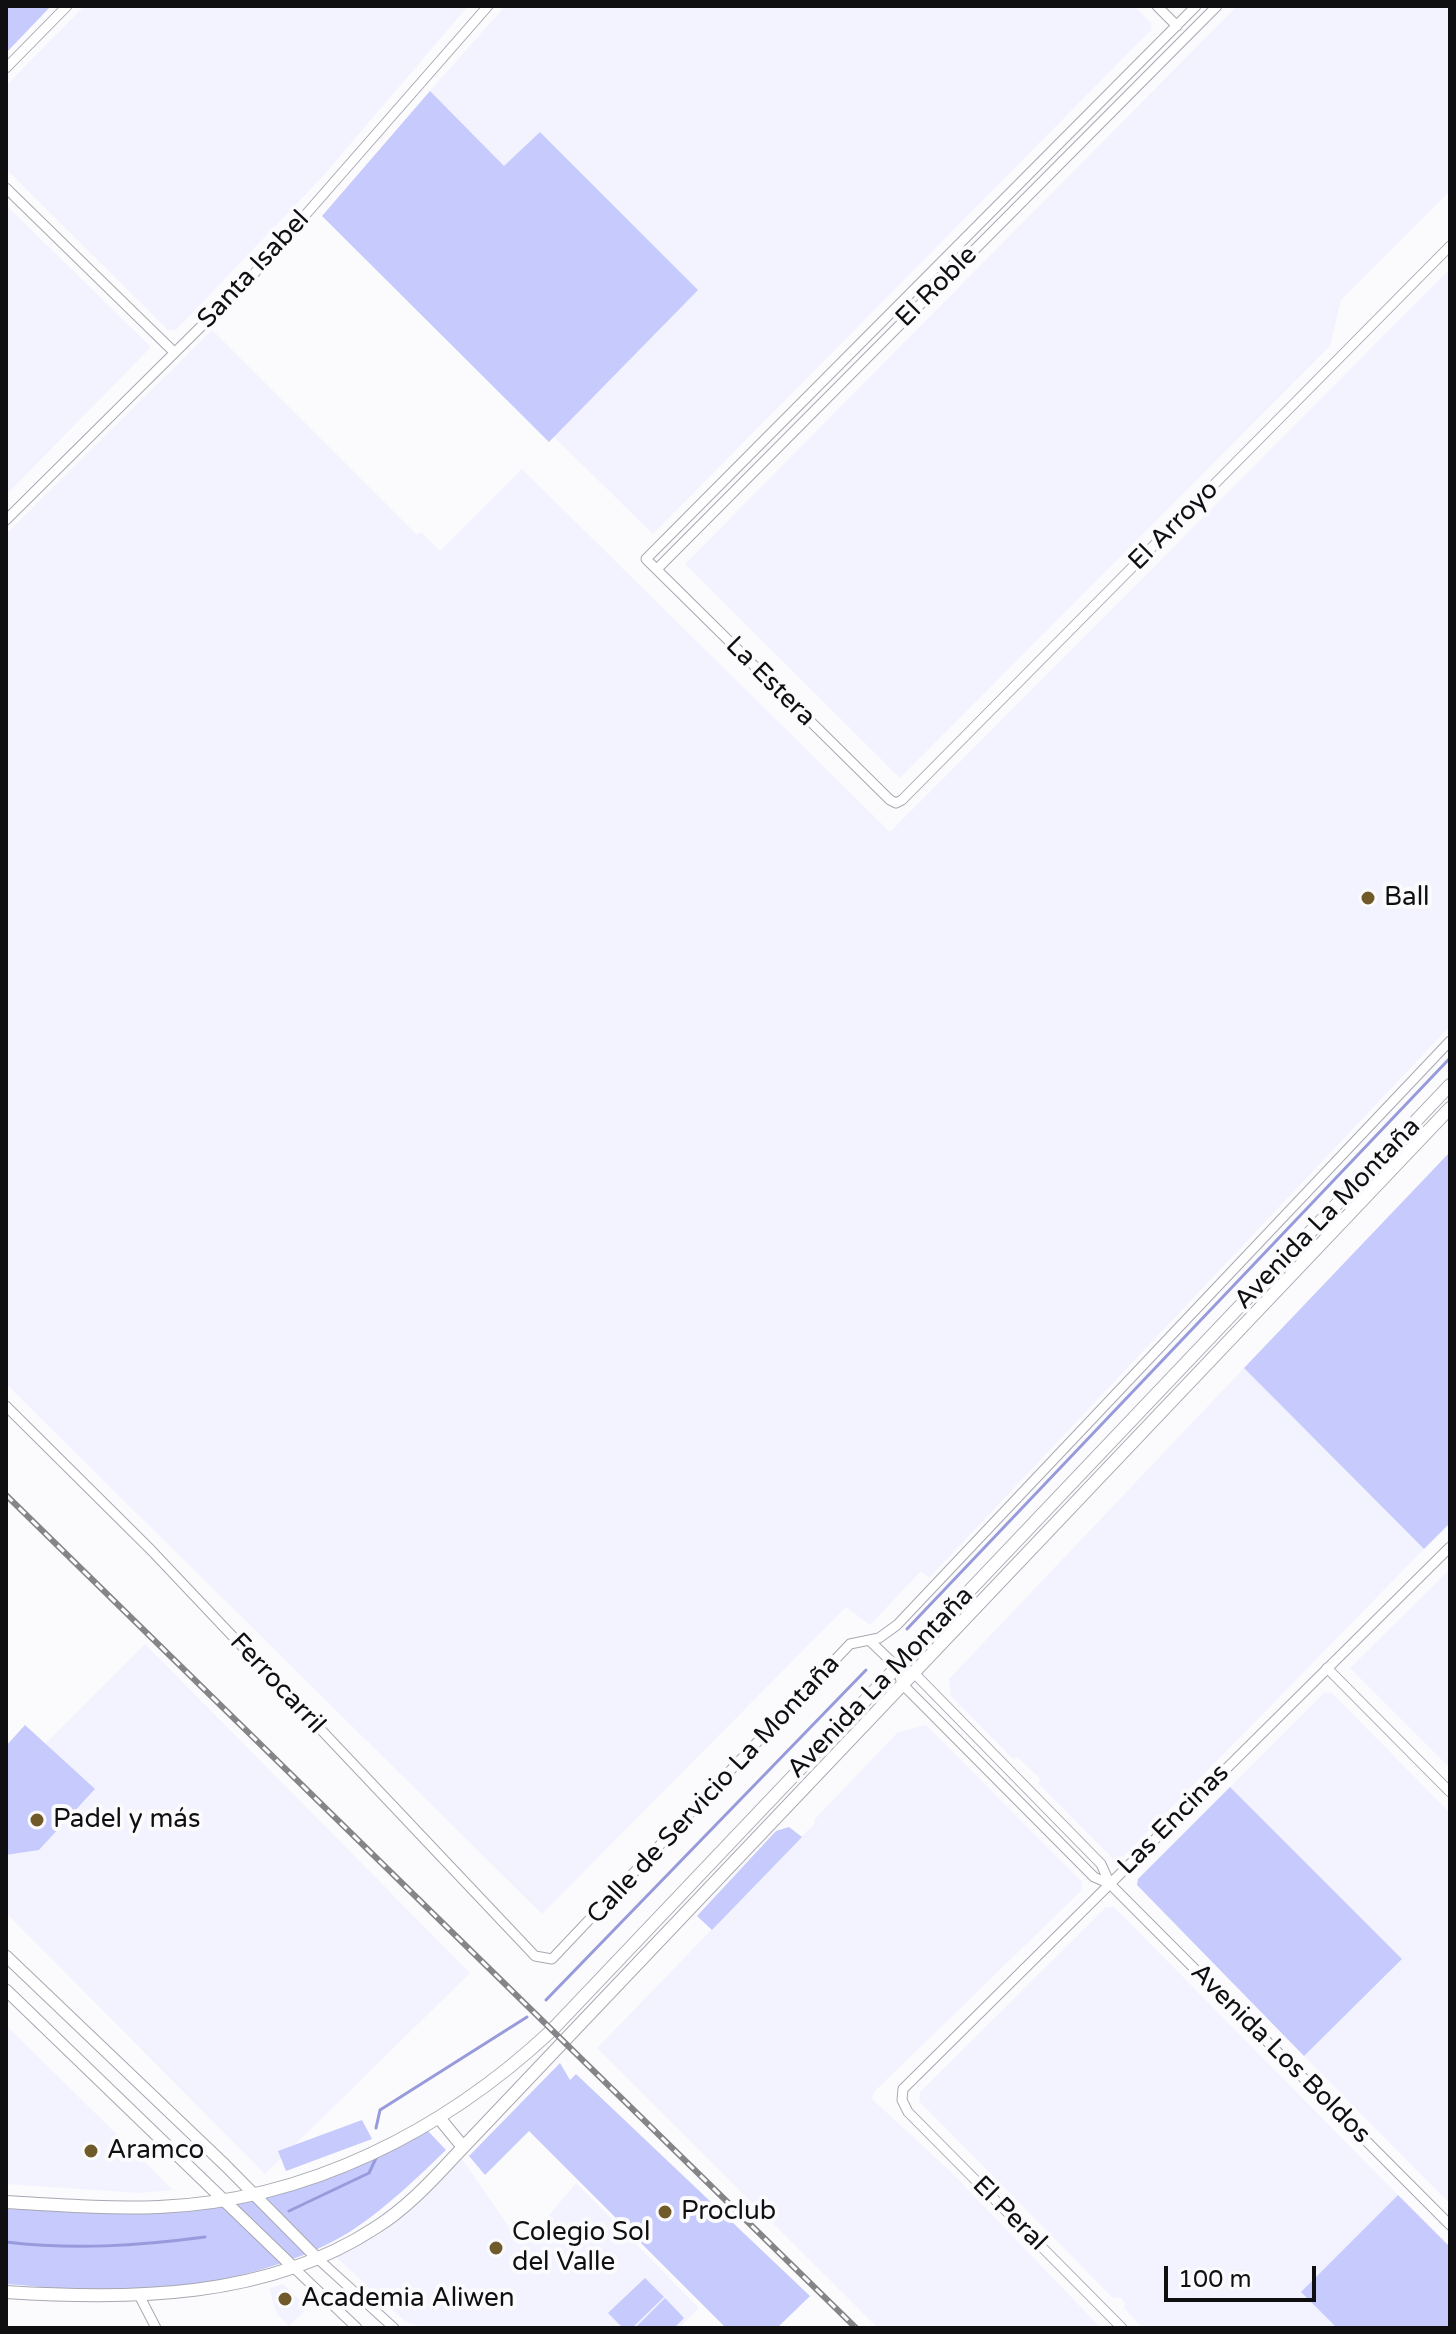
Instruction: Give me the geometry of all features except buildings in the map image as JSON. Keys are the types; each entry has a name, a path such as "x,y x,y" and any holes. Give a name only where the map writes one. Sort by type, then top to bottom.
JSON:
{"main road":[{"name":"Avenida La Montaña","path":"6,2202 114,2208 166,2207 252,2193 351,2163 440,2119 497,2079 551,2031 1450,1085"},
{"name":"Avenida La Montaña","path":"6,2292 140,2297 208,2289 317,2258 394,2214 463,2147 1450,1108"},
{"path":"440,2119 463,2147"}],"street":[{"path":"6,68 67,6"},
{"name":"Santa Isabel","path":"6,520 252,276 488,6"},
{"path":"1157,6 1177,26"},
{"name":"El Roble","path":"646,559 1196,6"},
{"name":"El Roble","path":"657,569 1217,6"},
{"path":"1060,144 1070,155"},
{"path":"6,188 174,352"},
{"name":"El Arroyo","path":"896,803 1450,246"},
{"name":"La Estera","path":"646,559 896,803"},
{"name":"Calle de Servicio La Montaña","path":"547,1960 560,1955 850,1644 887,1635 897,1625 1450,1041"},
{"name":"Ferrocarril","path":"6,1406 151,1550 535,1956 547,1960"},
{"name":"Las Encinas","path":"901,2096 906,2086 1450,1547"},
{"name":"Avenida Los Boldos","path":"869,1640 897,1667 913,1672 1101,1864 1110,1884 1450,2225"},
{"name":"Avenida Los Boldos","path":"897,1667 902,1684 1094,1877 1110,1884"},
{"path":"1327,1668 1450,1792"},
{"path":"6,1956 317,2258 394,2328"},
{"path":"6,1990 357,2328"},
{"name":"El Peral","path":"901,2096 908,2112 1122,2328"},
{"path":"140,2297 156,2328"}],"shaded area":[{"path":"6,6 51,6 6,53"},
{"path":"84,6 468,6 323,176 176,330 168,330 6,169 6,86"},
{"path":"505,6 1134,6 1151,23 1151,30 653,534 554,437 697,289 541,132 504,166 430,91"},
{"path":"1237,6 1450,6 1450,191 1341,300 1330,346 900,778 685,564"},
{"path":"430,91 504,166 540,132 698,290 549,442 322,216"},
{"path":"6,205 151,347 6,495"},
{"path":"1450,269 1450,1026 929,1578 921,1571 870,1625 846,1607 542,1914 6,1384 6,534 212,330 417,535 421,532 440,551 522,469 890,832"},
{"path":"1449,1153 1450,1523 1424,1549 1244,1368"},
{"path":"1244,1368 1424,1549 1120,1860 1113,1859 1038,1783 1041,1779 1017,1757 1013,1759 951,1696 949,1679"},
{"path":"1450,1569 1450,1768 1350,1668"},
{"path":"145,1644 470,1973 265,2174 6,1913 6,1855 39,1850 95,1790 45,1744"},
{"path":"1324,1693 1332,1693 1450,1813 1450,2204 1304,2056 1402,1959 1230,1787"},
{"name":"Padel y más","path":"25,1725 95,1789 39,1850 6,1855 6,1746"},
{"path":"926,1725 1082,1882 1081,1891 874,2092 872,2099 951,2172 1101,2328 878,2328 597,2048 815,1823 814,1820 898,1732"},
{"path":"1230,1787 1402,1959 1304,2056 1137,1885 1138,1879"},
{"path":"789,1827 802,1837 712,1930 697,1916 776,1831"},
{"path":"1106,1907 1114,1907 1398,2195 1302,2292 1337,2328 1143,2328 1124,2308 1125,2303 1120,2297 1113,2298 919,2101 920,2092"},
{"path":"6,2025 173,2190 140,2193 6,2184"},
{"name":"Proclub","path":"560,2063 570,2080 576,2074 810,2296 777,2328 726,2328 529,2131 485,2175 469,2156"},
{"path":"362,2120 372,2139 286,2171 278,2151"},
{"path":"427,2130 446,2150 402,2191 354,2229 301,2256 271,2267 206,2283 143,2292 101,2293 6,2284 6,2209 144,2209 246,2196 316,2176"},
{"name":"Colegio Sol del Valle","path":"462,2159 518,2240 530,2238 576,2183 699,2308 679,2328 423,2328 405,2321 335,2256 381,2234"},
{"path":"1398,2195 1450,2247 1450,2328 1337,2328 1301,2292"},
{"path":"645,2278 664,2297 632,2328 623,2328 608,2313"},
{"name":"Academia Aliwen","path":"283,2284 308,2308 289,2326 277,2314 269,2289"},
{"path":"665,2298 684,2318 674,2328 635,2328"}],"waterway":[{"path":"907,1629 1450,1058"},
{"path":"546,2000 866,1670"},
{"path":"376,2128 380,2110 527,2017"},
{"path":"289,2211 369,2173 377,2156"},
{"path":"6,2242 106,2246 205,2237"}],"railway":[{"path":"6,1495 856,2328"}],"place":[{"name":"Ball","path":"1368,898"},
{"name":"Padel y más","path":"37,1820"},
{"name":"Aramco","path":"91,2151"},
{"name":"Proclub","path":"665,2212"},
{"name":"Colegio Sol del Valle","path":"496,2248"},
{"name":"Academia Aliwen","path":"285,2299"}]}
